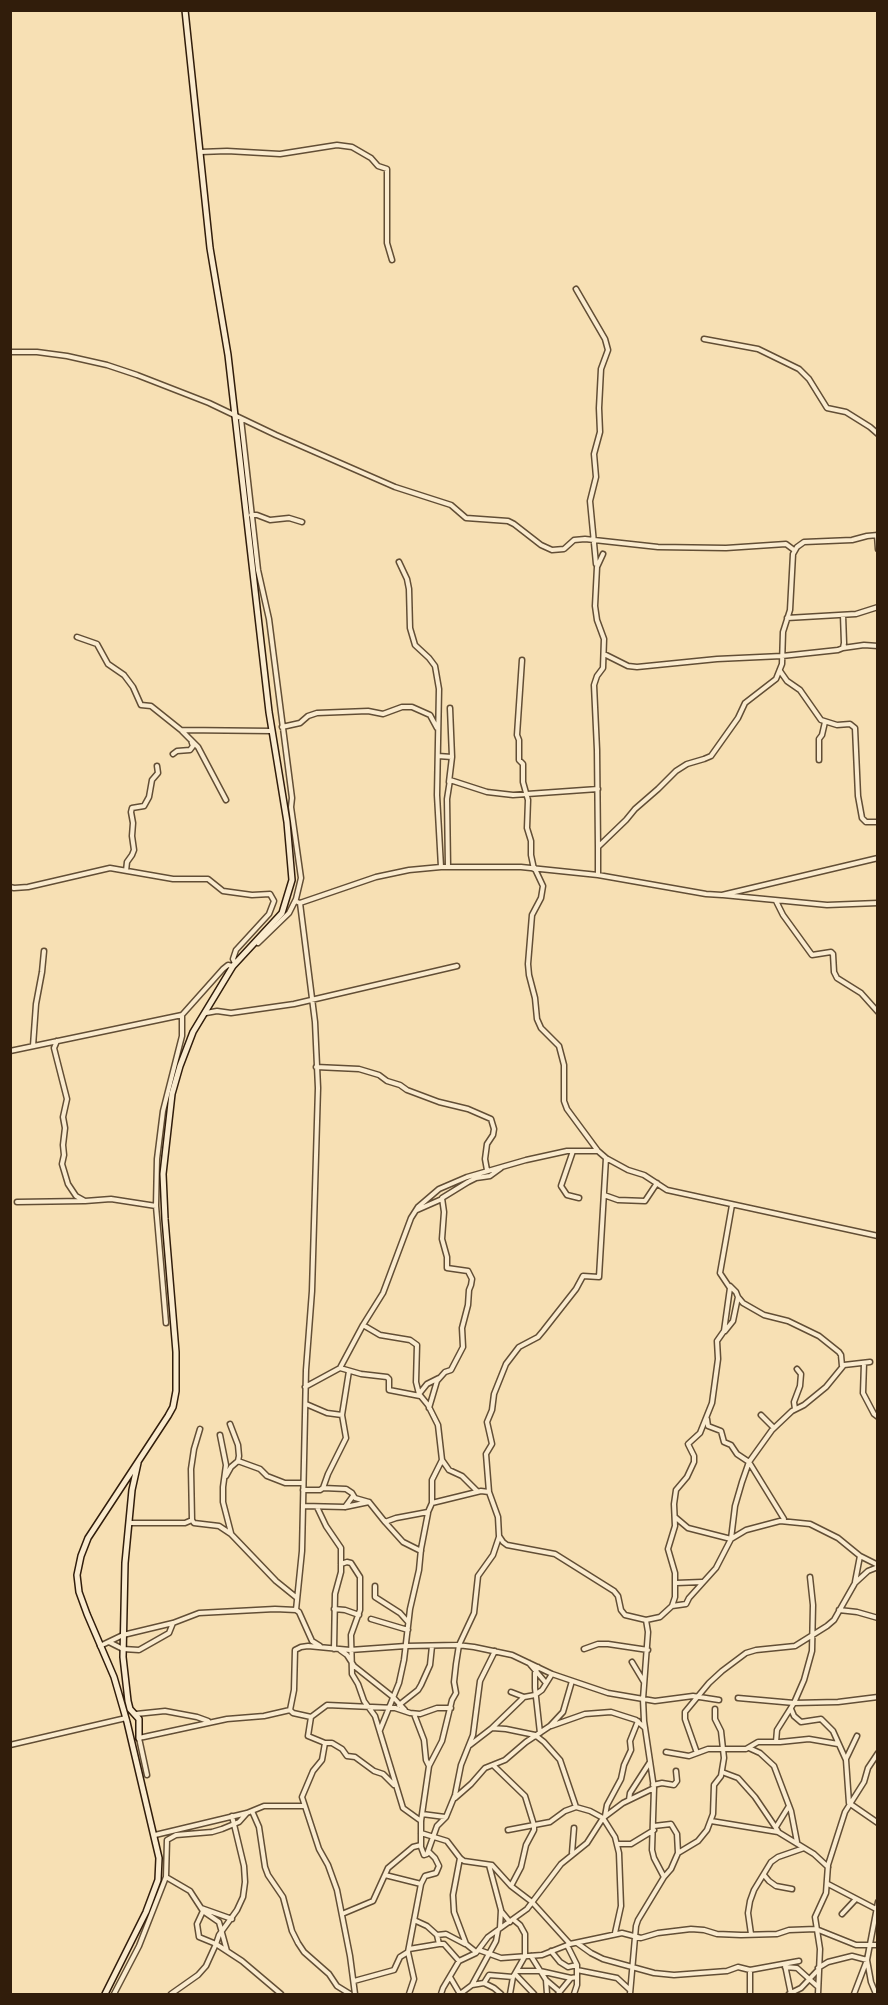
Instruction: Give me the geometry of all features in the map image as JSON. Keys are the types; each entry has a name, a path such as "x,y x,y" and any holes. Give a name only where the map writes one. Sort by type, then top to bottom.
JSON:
{"street":[{"path":"185,10 210,248 227,344 234,415 249,515 269,619 301,878 298,902 313,998 318,1088 312,1291 305,1387 302,1551 296,1610"},
{"path":"199,153 227,151 280,154 337,145 352,147 371,158 378,166 387,169 387,243 392,260"},
{"path":"576,288 605,339 608,350 601,369 600,432 593,458 596,477 590,496 597,567 595,606 597,620 603,633 604,654 603,668 594,685 598,789 598,875"},
{"path":"704,339 758,349 799,369 809,379 827,408 846,412 878,434"},
{"path":"10,352 48,353 107,365 184,392 395,487 451,505 466,518 514,524 547,549 564,549 576,539 658,547 726,548 786,544 794,550"},
{"path":"241,418 244,431 243,445 249,515 273,731 287,822 292,880 282,913 234,964 192,1035 172,1094 163,1174 176,1352 176,1391 173,1407 102,1514 81,1556 77,1584 99,1647 114,1677 159,1858 158,1880 146,1912 106,1992 114,1994 139,1946 166,1877 167,1840 176,1835 212,1832 234,1824 250,1812"},
{"path":"249,515 257,515 270,520 287,518 302,522"},
{"path":"598,847 626,820 634,808 676,771 687,764 711,756 738,718 744,703 768,686 780,671 783,632 791,606 794,550 804,542 852,540 877,535 878,549"},
{"path":"597,567 603,554"},
{"path":"399,562 410,589 410,628 415,646 435,666 439,701 437,806 441,867"},
{"path":"787,618 856,614 877,607"},
{"path":"843,615 845,637 843,648"},
{"path":"77,636 97,644 108,664 124,675 133,687 141,705 152,706 191,738 209,765 226,800"},
{"path":"604,654 628,666 637,667 717,659 782,656 864,645 878,646"},
{"path":"522,660 517,735 519,760 523,764 523,782 527,794 527,828 531,841 531,855 543,886 541,898 532,915 529,975 535,998 537,1020 541,1028 559,1046 564,1065 564,1101 567,1109 598,1151 606,1158 628,1170 644,1175 667,1190 878,1236"},
{"path":"780,671 786,681 800,690 814,711 825,722 837,725 850,724 855,728 858,796 862,818 866,822 878,822"},
{"path":"282,727 300,723 308,716 317,713 368,711 383,714 402,707 412,707 430,715 438,730"},
{"path":"448,867 448,783 452,757 450,708"},
{"path":"819,760 819,739 825,722"},
{"path":"181,730 273,731"},
{"path":"173,754 177,751 190,750 193,746 190,733 193,731"},
{"path":"438,756 452,757"},
{"path":"126,871 127,862 134,850 132,808 144,806 149,797 152,780 158,772 157,766"},
{"path":"448,783 454,780 487,792 513,795 598,789"},
{"path":"722,895 878,858"},
{"path":"251,945 255,946 274,930 298,902 376,877 409,870 441,867 535,869 598,875 706,894 776,901 827,905 878,903"},
{"path":"10,886 28,887 110,868 174,879 208,879 223,891 252,895 270,894 274,902 269,914 236,950 234,964"},
{"path":"776,901 786,920 812,954 830,952 834,954 834,972 837,978 861,993 878,1012"},
{"path":"33,1046 44,951"},
{"path":"10,1051 182,1015 228,965 234,964"},
{"path":"206,1013 217,1011 231,1013 294,1004 457,966"},
{"path":"166,1323 156,1206 157,1159 163,1110 183,1028 182,1015"},
{"path":"183,1028 192,1035"},
{"path":"58,1040 54,1048 67,1099 63,1117 65,1128 62,1164 68,1184 76,1196 85,1201"},
{"path":"316,1067 359,1069 379,1075 407,1090 439,1102 468,1109 491,1119 494,1129 487,1144 485,1159 487,1170"},
{"path":"305,1387 340,1368 383,1293 405,1232 416,1210 439,1189 456,1180 505,1165 573,1151 598,1151"},
{"path":"573,1151 561,1186 562,1191 567,1195 579,1198"},
{"path":"495,1651 480,1681 473,1735 461,1765 454,1798 446,1817 437,1826 425,1855 421,1845 421,1821 429,1766 442,1741 457,1691 454,1682 459,1645 474,1613 478,1576 493,1555 499,1536 498,1517 489,1492 486,1454 492,1444 487,1422 498,1382 512,1355 519,1347 538,1337 576,1289 583,1276 599,1276 606,1158"},
{"path":"416,1210 442,1199 476,1178 490,1176 505,1165"},
{"path":"604,1196 618,1200 645,1201 657,1183"},
{"path":"17,1202 111,1199 156,1206"},
{"path":"429,1408 434,1388 445,1372 451,1370 463,1347 462,1328 466,1319 472,1279 468,1271 464,1269 447,1268 447,1257 442,1239 444,1212 442,1199"},
{"path":"732,1205 720,1274 722,1279 736,1292 743,1303 819,1336 839,1352 842,1367"},
{"path":"723,1334 730,1286"},
{"path":"499,1536 507,1545 555,1554 617,1593 621,1610 625,1616 646,1620 660,1617 672,1606 676,1583 668,1549 675,1529 675,1490 687,1476 695,1460 688,1444 700,1432 707,1419 712,1403 718,1359 717,1341 733,1321 738,1297"},
{"path":"363,1325 380,1335 415,1342 418,1349 415,1376 419,1395 438,1425 442,1460 449,1470 462,1476 478,1492"},
{"path":"672,1606 686,1604 716,1568 731,1539 735,1506 749,1462 774,1428 795,1409 804,1405 826,1387 846,1364 867,1363 863,1393 874,1414 878,1417"},
{"path":"340,1368 387,1377 389,1390 419,1395"},
{"path":"795,1409 794,1402 800,1386 801,1374 797,1369"},
{"path":"323,1488 346,1438 342,1415 348,1371"},
{"path":"419,1395 427,1384 440,1378"},
{"path":"306,1404 327,1413 342,1415"},
{"path":"760,1415 774,1428"},
{"path":"707,1419 708,1426 721,1431 724,1442 731,1445 737,1454 749,1462 773,1500 777,1512 784,1520"},
{"path":"230,1425 237,1445 238,1461"},
{"path":"192,1520 191,1469 200,1429"},
{"path":"220,1435 226,1465 223,1502 231,1534"},
{"path":"140,1458 132,1490 124,1563 123,1649 128,1701 130,1709 139,1719 139,1738 147,1775"},
{"path":"380,1731 399,1683 428,1512 432,1503 432,1480 442,1460"},
{"path":"238,1461 260,1469 267,1476 285,1483 303,1483"},
{"path":"224,1479 231,1467 238,1461"},
{"path":"303,1490 346,1489 353,1496 369,1502 403,1542 421,1551"},
{"path":"432,1503 478,1492 489,1492"},
{"path":"345,1507 353,1496"},
{"path":"303,1506 345,1507 369,1502"},
{"path":"317,1507 326,1526 341,1548 341,1564 334,1609 336,1649"},
{"path":"385,1522 428,1512"},
{"path":"675,1517 688,1528 731,1539 746,1530 784,1520 812,1525 838,1538 860,1556 878,1566"},
{"path":"220,1527 224,1525 227,1518"},
{"path":"128,1523 185,1523 192,1520"},
{"path":"192,1520 194,1523 220,1527 231,1534 276,1581 297,1598"},
{"path":"855,1583 860,1556"},
{"path":"341,1564 351,1563 360,1577 359,1615 352,1629 350,1650 352,1674 375,1716 403,1808 421,1821"},
{"path":"697,1753 684,1716 686,1710 722,1671 746,1653 795,1646 827,1626 834,1620 855,1583 868,1571 878,1566"},
{"path":"776,1743 777,1730 794,1703 804,1680 812,1651 813,1605 810,1577"},
{"path":"676,1583 704,1582"},
{"path":"375,1586 375,1597 400,1613 408,1623"},
{"path":"334,1609 359,1615"},
{"path":"99,1647 123,1635 206,1612 296,1610 302,1614 312,1641 321,1647"},
{"path":"839,1610 878,1617"},
{"path":"371,1619 408,1630"},
{"path":"646,1620 648,1650 643,1700 654,1786 653,1855 664,1877"},
{"path":"108,1642 123,1649 139,1650 169,1633 173,1623"},
{"path":"584,1649 598,1644 609,1644 648,1650"},
{"path":"290,1710 294,1690 295,1650 301,1647 350,1650 459,1645 512,1655 587,1687 643,1700 655,1701 682,1696 719,1700"},
{"path":"396,1708 421,1685 430,1665 432,1646"},
{"path":"336,1649 405,1710"},
{"path":"528,1662 535,1673 546,1683"},
{"path":"632,1662 645,1683"},
{"path":"538,1667 535,1673 537,1734 560,1760 576,1808"},
{"path":"511,1692 524,1697 535,1695 540,1692 552,1674"},
{"path":"550,1726 563,1712 572,1681"},
{"path":"469,1746 492,1728 524,1697"},
{"path":"738,1698 794,1703 838,1702 878,1697"},
{"path":"396,1789 383,1774 374,1771 355,1757 347,1756 342,1749 332,1743 325,1743 308,1736 311,1717 327,1705 389,1707 414,1714 437,1708 451,1708"},
{"path":"678,1852 698,1841 711,1821 714,1809 714,1785 722,1772 723,1748 720,1727 715,1719 716,1709"},
{"path":"790,1709 801,1722 821,1719 837,1736 838,1744 846,1760 849,1803"},
{"path":"139,1738 211,1722 264,1716 290,1710 293,1713 311,1717"},
{"path":"136,1714 165,1711 211,1722"},
{"path":"454,1798 485,1768 505,1760 550,1726 589,1713 611,1712 638,1721 645,1728"},
{"path":"414,1714 424,1740 426,1760 429,1766"},
{"path":"10,1745 126,1718"},
{"path":"441,1995 459,1961 478,1951 488,1937 512,1921 532,1902 561,1864 587,1843 604,1817 607,1805 621,1779 630,1750 630,1741 638,1721"},
{"path":"492,1728 537,1734"},
{"path":"473,1735 475,1741"},
{"path":"846,1760 857,1736"},
{"path":"749,1748 758,1743 811,1739 838,1744"},
{"path":"250,1812 259,1827 265,1868 283,1897 292,1931 298,1943 337,1986 351,1995 354,1980 333,1876 319,1849 302,1797 313,1771 322,1760 325,1743"},
{"path":"666,1752 684,1756 708,1749 749,1748 760,1753 771,1762 780,1778 798,1843"},
{"path":"818,1995 820,1949 815,1917 826,1893 828,1867 849,1803 864,1782 868,1768 878,1753"},
{"path":"629,1800 637,1780 650,1762"},
{"path":"493,1765 525,1796 534,1825 511,1886"},
{"path":"604,1817 654,1786 662,1783 674,1785 677,1781 676,1771"},
{"path":"722,1772 738,1778 753,1794 777,1829 828,1867"},
{"path":"849,1803 878,1823"},
{"path":"154,1835 250,1812 264,1806 304,1806"},
{"path":"777,1829 789,1806"},
{"path":"508,1830 550,1822 566,1811 576,1808 604,1817 618,1844 620,1859 621,1906 615,1934"},
{"path":"422,1814 446,1817"},
{"path":"171,1995 198,1975 209,1961 243,1897 244,1866 232,1816"},
{"path":"711,1821 777,1829"},
{"path":"618,1844 631,1844 654,1828 671,1824 677,1834 678,1852 671,1869 641,1914 636,1926 630,1992"},
{"path":"572,1853 574,1828"},
{"path":"421,1833 447,1841 460,1858 470,1863 489,1864 511,1886 532,1902 569,1944 577,1968 573,1977 559,1993 546,1980 531,1956"},
{"path":"342,1914 373,1900 388,1868 412,1847 421,1845"},
{"path":"751,1934 748,1922 750,1901 771,1862 778,1857 804,1848"},
{"path":"409,1995 414,1979 409,1951 421,1884 425,1876 436,1873 439,1866 428,1851"},
{"path":"460,1858 453,1902 466,1944"},
{"path":"472,1986 496,1941 499,1929 501,1910 489,1864"},
{"path":"384,1875 421,1884"},
{"path":"764,1875 776,1886 792,1888"},
{"path":"166,1877 190,1891 201,1910 219,1922 227,1952"},
{"path":"827,1883 876,1909"},
{"path":"842,1914 856,1899"},
{"path":"854,1995 867,1960 878,1902"},
{"path":"201,1910 232,1918"},
{"path":"201,1910 197,1924 199,1937 216,1944 242,1961 281,1995"},
{"path":"501,1910 512,1921 520,1925 525,1934 525,1956 515,1974 510,1995"},
{"path":"414,1920 428,1926 437,1935 439,1944"},
{"path":"437,1935 446,1934 478,1951 501,1958 542,1955 569,1944 615,1934 622,1933 641,1938 658,1933 698,1929 717,1934 777,1934 789,1930 816,1929 856,1945 878,1945"},
{"path":"576,1942 597,1956 654,1973 680,1975 727,1971 738,1967 750,1970 799,1961"},
{"path":"354,1980 394,1970 399,1957 409,1951 439,1944 447,1946 459,1961"},
{"path":"551,1951 560,1962 568,1967 617,1978 630,1992"},
{"path":"785,1965 790,1994 801,1988 818,1969 828,1962 852,1956 867,1960"},
{"path":"867,1960 876,1995"},
{"path":"785,1965 797,1968 818,1987"},
{"path":"568,1967 577,1985 574,1995"},
{"path":"750,1970 750,1995"},
{"path":"450,1977 460,1995 472,1986 484,1983 489,1975 540,1971 573,1977"},
{"path":"547,1973 547,1995"},
{"path":"515,1974 534,1995"},
{"path":"484,1983 501,1995"}]}
